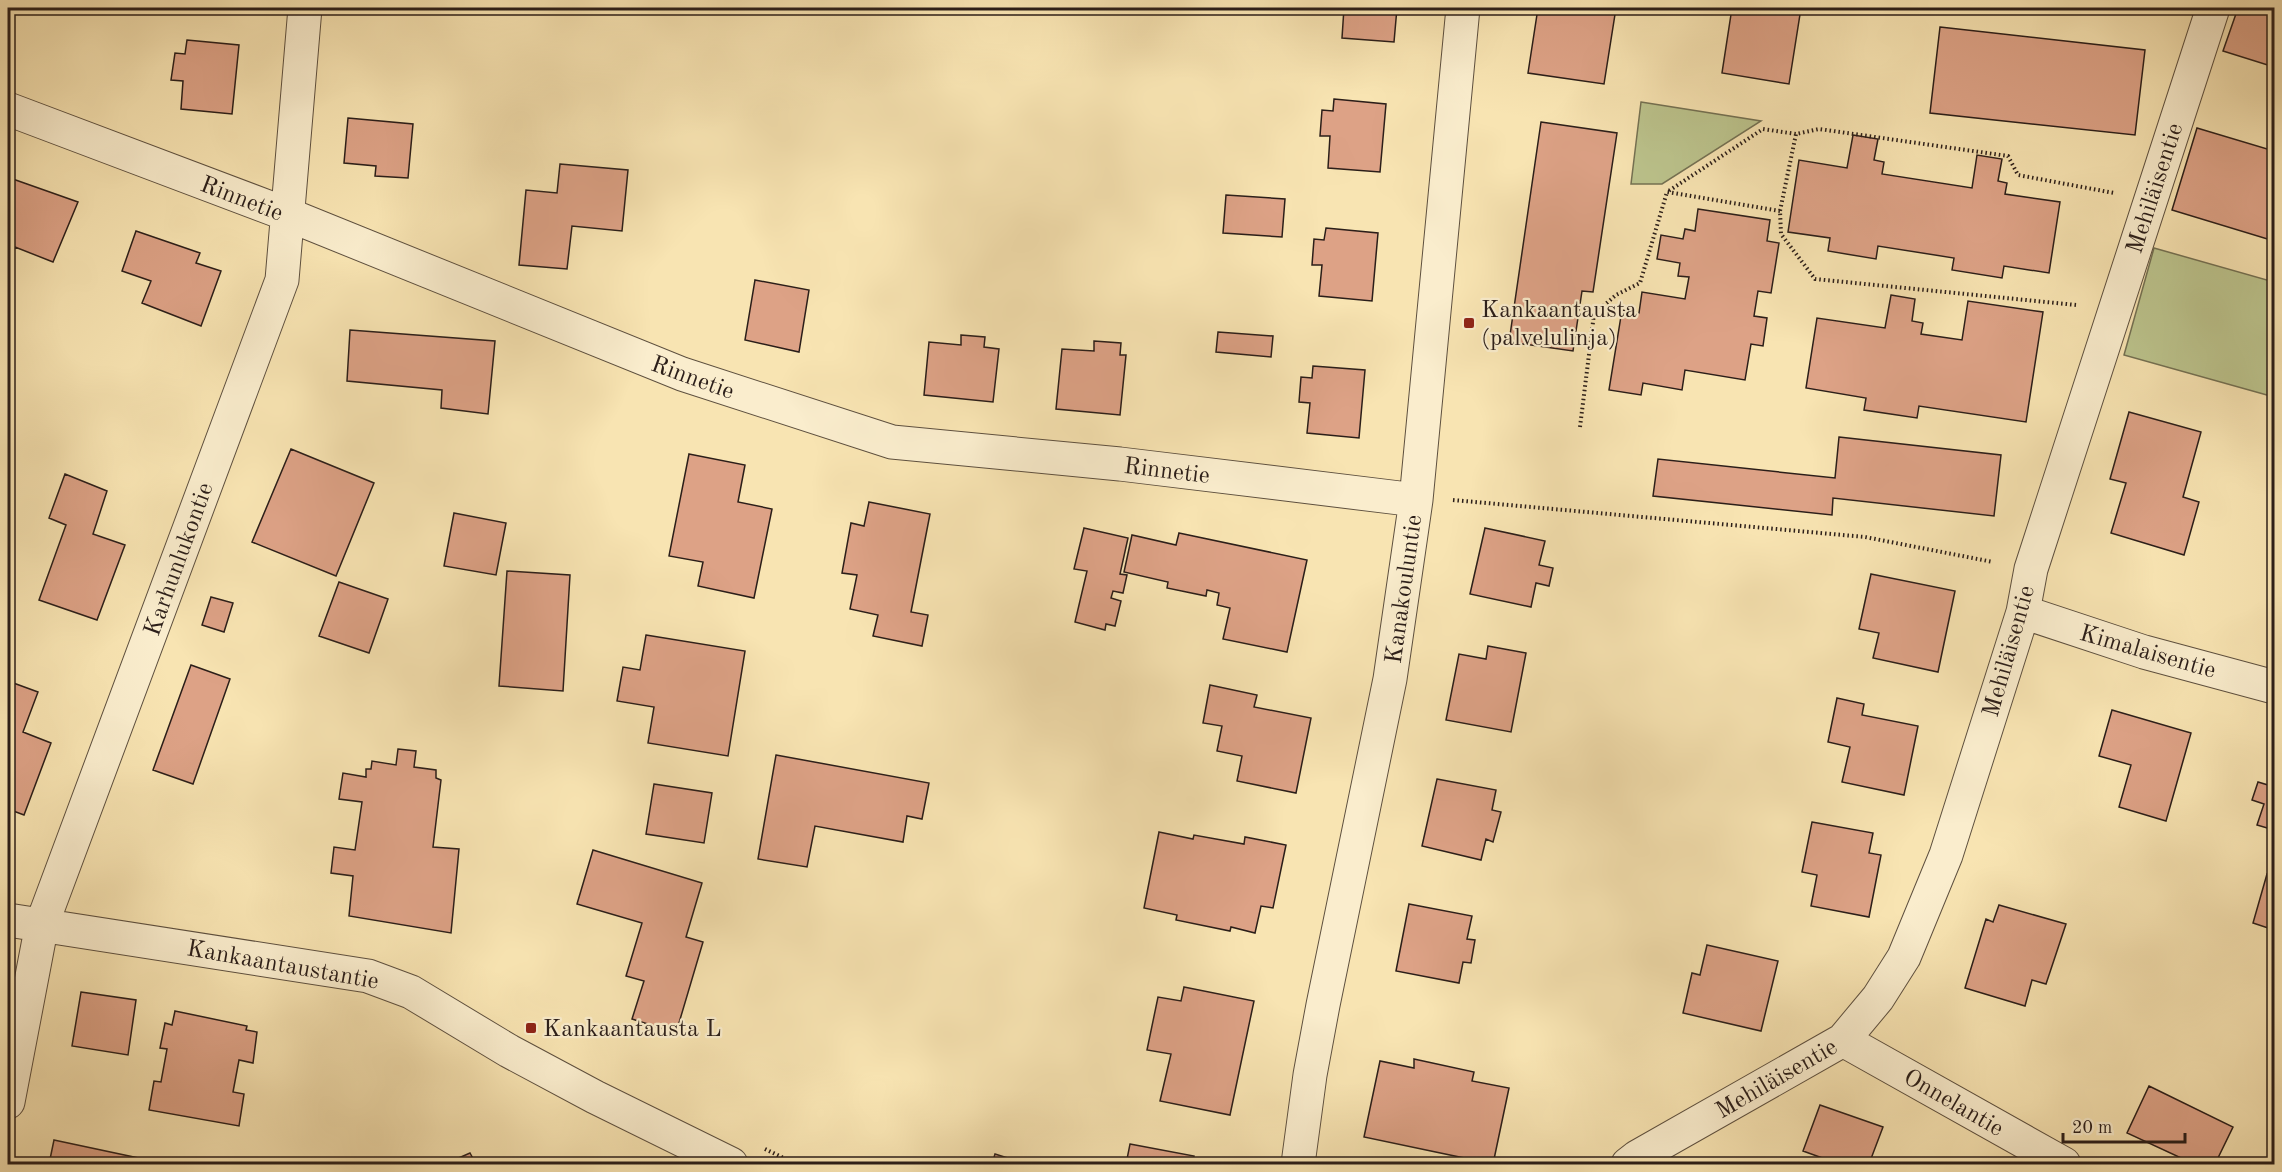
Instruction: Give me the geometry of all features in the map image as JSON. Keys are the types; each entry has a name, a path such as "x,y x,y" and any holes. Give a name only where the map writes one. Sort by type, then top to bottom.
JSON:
{"street":[{"name":"Karhunlukontie","path":"8,1102 42,924 282,280 304,8"},
{"name":"Kanakouluntie","path":"1298,1164 1310,1075 1321,1017 1390,679 1416,500 1463,8"},
{"name":"Mehiläisentie","path":"1628,1164 1843,1040 1878,998 1904,957 1946,855 2023,612 2031,569 2213,8"},
{"name":"Rinnetie","path":"8,109 289,215 682,375 892,442 1120,464 1416,500"},
{"name":"Kimalaisentie","path":"2023,612 2144,652 2274,687"},
{"name":"Kankaantaustantie","path":"8,920 368,976 411,992 509,1051 729,1164"},
{"name":"Onnelantie","path":"1843,1040 2064,1164"}],"path":[{"path":"1580,427 1594,314 1616,295 1640,283 1667,192 1763,129 1796,134 1819,129 2008,156 2018,176 2151,200"},
{"path":"1796,134 1780,211 1781,234 1815,279 2116,308"},
{"path":"1667,192 1780,211"},
{"path":"1416,500 1466,501 1865,537 2031,569"}],"green space":[{"path":"1641,102 1761,121 1662,184 1631,184"},
{"path":"2154,248 2274,282 2274,397 2124,355"}],"building":[{"path":"1344,8 1397,8 1394,42 1342,38"},
{"path":"1538,8 1616,8 1604,84 1528,73"},
{"path":"1732,8 1801,8 1789,84 1722,73"},
{"path":"1871,8 2012,8 2012,13"},
{"path":"2238,8 2274,8 2274,67 2223,51"},
{"path":"1940,27 2145,50 2135,135 1930,113"},
{"path":"187,40 239,45 232,114 181,109 183,81 171,80 175,53 185,54"},
{"path":"1334,99 1386,104 1380,172 1328,168 1330,136 1320,136 1322,110 1333,111"},
{"path":"348,118 413,124 408,178 375,176 376,166 344,163"},
{"path":"1541,122 1617,133 1593,292 1582,291 1573,351 1509,342"},
{"path":"2197,128 2274,151 2274,241 2172,210"},
{"path":"1853,135 1878,139 1874,160 1884,162 1882,174 1972,188 1977,155 2002,159 1998,181 2007,183 2005,194 2060,202 2049,273 2004,266 2002,278 1952,270 1954,258 1878,246 1876,259 1828,251 1830,238 1788,232 1799,160 1847,168"},
{"path":"560,164 628,170 622,231 572,226 567,269 519,265 526,190 557,193"},
{"path":"10,178 78,202 53,262 15,247 8,260 8,183"},
{"path":"1226,195 1285,199 1282,237 1223,233"},
{"path":"1698,209 1770,220 1767,241 1779,243 1771,293 1758,291 1754,316 1767,318 1763,346 1751,344 1745,380 1685,370 1682,390 1643,383 1641,395 1609,390 1622,310 1639,313 1642,292 1685,299 1689,277 1678,276 1680,263 1657,259 1661,235 1683,239 1685,229 1695,231"},
{"path":"1326,228 1378,233 1372,301 1319,296 1322,265 1312,265 1314,239 1324,240"},
{"path":"136,231 200,253 196,263 221,271 201,326 142,303 151,281 122,271"},
{"path":"755,280 809,290 799,352 745,340"},
{"path":"1891,295 1915,299 1912,321 1923,323 1921,334 1962,340 1968,301 2043,312 2026,422 1919,406 1917,418 1864,410 1866,398 1806,388 1817,318 1885,328"},
{"path":"350,330 495,341 488,414 441,408 442,390 347,381"},
{"path":"1218,332 1273,336 1271,357 1216,352"},
{"path":"961,335 985,337 984,347 999,349 993,402 924,395 929,342 961,345"},
{"path":"1094,341 1121,343 1120,355 1126,355 1120,415 1056,409 1062,349 1094,351"},
{"path":"1313,366 1365,370 1359,438 1307,433 1310,403 1299,402 1301,377 1312,378"},
{"path":"2129,412 2201,432 2183,497 2199,502 2184,555 2111,533 2126,483 2110,479"},
{"path":"1839,437 2001,455 1994,516 1833,498 1832,515 1653,496 1658,459 1835,478"},
{"path":"291,449 374,483 336,576 252,542"},
{"path":"689,454 745,465 738,502 772,509 754,598 698,586 703,562 669,556"},
{"path":"65,474 107,491 93,534 125,545 97,620 39,600 66,525 49,518"},
{"path":"869,502 930,514 911,612 928,615 922,646 873,636 878,615 850,609 857,575 842,573 851,523 864,526"},
{"path":"454,513 506,523 496,575 444,566"},
{"path":"1084,528 1128,538 1120,574 1127,575 1123,593 1113,591 1111,598 1121,601 1115,626 1106,624 1105,630 1075,622 1087,571 1074,569"},
{"path":"1485,528 1545,541 1539,565 1553,568 1549,586 1536,583 1531,607 1470,594"},
{"path":"1179,533 1307,560 1287,652 1223,639 1230,608 1217,605 1219,593 1207,590 1206,596 1167,588 1168,582 1124,572 1132,535 1176,545"},
{"path":"507,571 570,575 563,691 499,686"},
{"path":"1871,574 1955,591 1938,672 1873,658 1879,633 1859,629"},
{"path":"339,582 388,599 369,653 319,636"},
{"path":"211,597 233,603 224,632 202,625"},
{"path":"646,635 745,651 728,756 648,743 654,707 617,701 623,667 640,670"},
{"path":"1488,646 1526,653 1511,732 1446,720 1459,654 1486,659"},
{"path":"191,665 230,679 193,784 153,770"},
{"path":"8,681 38,692 23,732 51,743 24,815 8,809"},
{"path":"1210,685 1257,695 1254,707 1311,718 1296,793 1237,781 1242,756 1217,751 1222,726 1203,723"},
{"path":"1837,698 1864,704 1862,715 1918,726 1904,795 1842,782 1850,747 1828,742"},
{"path":"2112,710 2191,733 2166,821 2119,807 2131,765 2099,756"},
{"path":"398,749 416,751 414,767 436,770 436,778 441,780 433,847 459,849 451,933 349,916 353,876 331,873 334,847 355,850 362,802 339,799 343,773 366,777 366,769 371,769 372,761 396,765"},
{"path":"776,755 929,783 922,819 907,816 903,842 815,826 807,867 758,859"},
{"path":"2274,765 2274,830 2257,825 2264,804 2252,800 2258,782 2268,785"},
{"path":"1437,779 1496,790 1492,810 1501,812 1493,842 1486,839 1481,860 1422,846"},
{"path":"654,784 712,793 704,843 646,834"},
{"path":"1812,822 1873,833 1869,853 1881,855 1869,917 1811,906 1817,875 1802,872"},
{"path":"1159,832 1193,839 1194,835 1244,844 1245,837 1286,845 1273,908 1261,906 1255,933 1231,927 1230,931 1176,920 1177,915 1144,908"},
{"path":"593,850 702,883 686,937 703,942 676,1033 632,1019 644,981 626,976 642,923 577,904"},
{"path":"2267,874 2274,876 2274,930 2253,923"},
{"path":"1409,904 1472,916 1467,939 1475,940 1471,963 1463,962 1459,983 1396,971"},
{"path":"1999,905 2066,924 2046,984 2032,980 2025,1006 1965,988 1986,919 1993,922"},
{"path":"1707,945 1778,961 1761,1031 1683,1013 1692,973 1700,975"},
{"path":"1184,987 1254,1001 1230,1115 1160,1101 1171,1054 1147,1050 1158,997 1181,1001"},
{"path":"81,992 136,1000 128,1055 72,1046"},
{"path":"175,1011 247,1026 246,1030 257,1032 253,1063 239,1060 233,1092 244,1094 239,1126 149,1110 154,1081 161,1082 167,1049 160,1048 165,1023 172,1025"},
{"path":"1414,1059 1474,1072 1472,1081 1509,1088 1493,1164 1364,1137 1380,1061 1414,1068"},
{"path":"2149,1086 2233,1127 2215,1164 2194,1164 2127,1133"},
{"path":"1820,1105 1883,1127 1869,1164 1839,1164 1803,1151"},
{"path":"54,1140 162,1163 49,1164"},
{"path":"1130,1144 1194,1156 1192,1164 1126,1164"},
{"path":"470,1153 476,1164 445,1164"},
{"path":"995,1154 1014,1160 1012,1164 992,1164"}],"place":[{"name":"Kankaantausta (palvelulinja)","path":"1469,323"},
{"name":"Kankaantausta L","path":"531,1028"}]}
